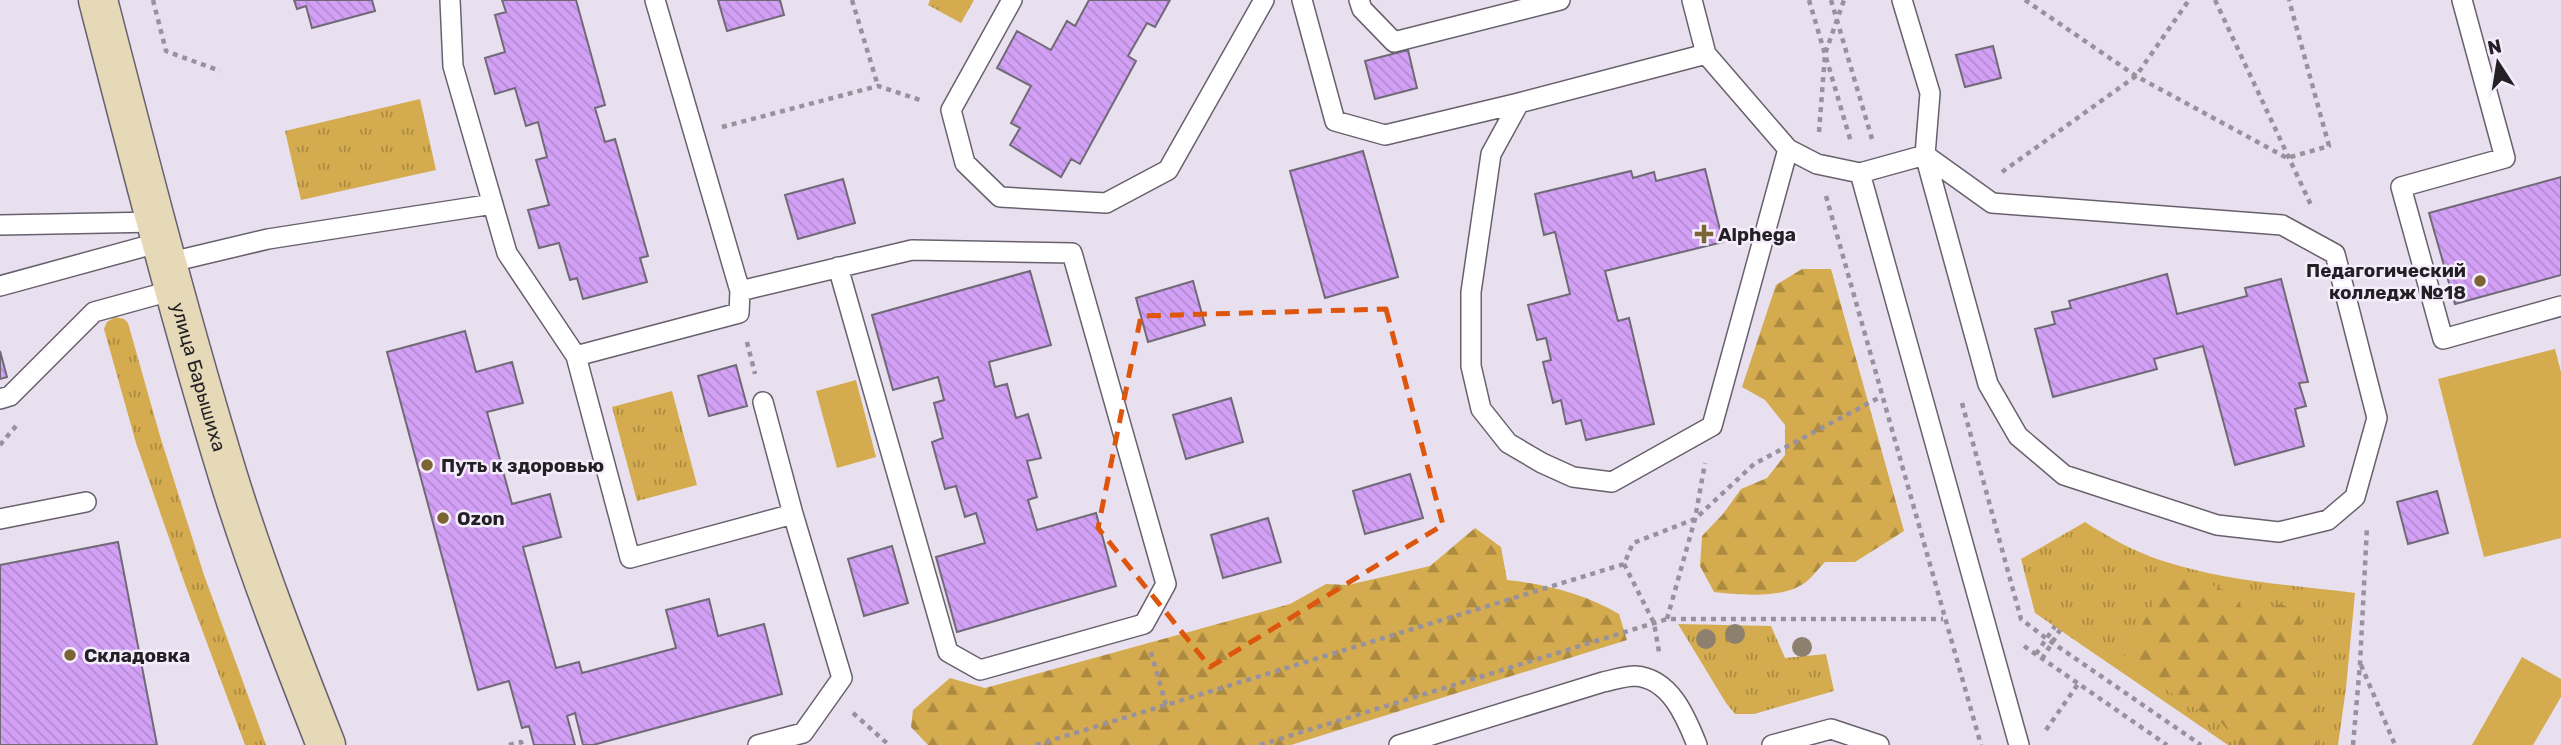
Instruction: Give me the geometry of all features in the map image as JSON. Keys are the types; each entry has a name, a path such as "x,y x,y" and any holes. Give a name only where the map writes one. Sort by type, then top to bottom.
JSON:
{"main road":[{"name":"улица Барышиха","path":"97,0 164,254 228,477 278,622 326,745"}],"lane":[{"path":"450,0 453,66 507,253 576,356 630,558 793,514"},
{"path":"576,356 739,313 740,291 655,0"},
{"path":"1012,0 951,110 965,163 1000,197 1106,203 1168,170 1264,0"},
{"path":"1302,0 1335,121 1385,135 1706,54"},
{"path":"1359,0 1362,9 1394,42 1560,0"},
{"path":"1692,0 1706,54 1788,149 1817,164 1860,173 1925,155"},
{"path":"1902,0 1930,93 1925,155 1988,384 2018,436 2064,475 2217,525 2279,532 2328,520 2355,497 2377,418 2334,254 2282,225 1992,203 1925,155"},
{"path":"2462,0 2505,158 2401,187 2443,339 2561,306"},
{"path":"1519,103 1492,154 1471,292 1471,366 1481,409 1508,443 1573,477 1612,482 1712,426 1788,149"},
{"path":"1860,173 2020,745"},
{"path":"0,286 164,254 492,204"},
{"path":"0,225 164,254"},
{"path":"740,291 838,267 912,250 1072,254 1166,584 1144,624 980,670 948,652 838,267"},
{"path":"0,399 10,396 94,312 164,254"},
{"path":"758,745 803,733 842,678 763,402"},
{"path":"0,519 86,502"},
{"path":"1399,745 1603,682 1634,676 1654,681 1669,692 1698,745"},
{"path":"1772,745 1831,729 1879,745"}],"path":[{"path":"152,0 166,51 220,71"},
{"path":"852,0 878,86"},
{"path":"1810,0 1860,173"},
{"path":"2025,0 2136,76 2287,158 2329,146 2289,0"},
{"path":"1976,191 2136,76 2189,0"},
{"path":"2215,0 2334,254"},
{"path":"694,134 878,86 951,110"},
{"path":"739,313 763,402"},
{"path":"1036,745 1624,564 1633,543 1695,519 1754,464 1882,396"},
{"path":"1667,619 1695,519 1712,426"},
{"path":"2353,745 2369,530 2355,497"},
{"path":"1624,564 1654,624 1659,647 1654,681"},
{"path":"2036,654 2058,628 2042,659"},
{"path":"2014,640 2167,745"},
{"path":"1154,661 1166,705"},
{"path":"2360,664 2395,745"},
{"path":"2042,735 2078,684"},
{"path":"832,695 889,745"},
{"path":"509,745 521,742 522,745"}],"highlighted area":[{"path":"1386,309 1443,525 1210,667 1098,528 1141,316"}],"green space":[{"path":"930,0 974,0 961,23 928,5"},
{"path":"420,99 436,170 301,200 285,131"},
{"path":"1802,269 1831,269 1904,531 1855,562 1825,562 1806,582 1786,591 1762,594 1714,592 1700,566 1702,536 1723,514 1741,489 1767,478 1785,455 1785,425 1765,400 1742,387 1776,285"},
{"path":"115,317 128,323 204,575 266,745 245,745 185,584 136,443 104,329 107,322"},
{"path":"2555,349 2561,372 2561,538 2484,557 2438,379"},
{"path":"856,380 876,457 837,468 816,391"},
{"path":"672,391 697,485 637,501 612,407"},
{"path":"2085,522 2133,549 2186,568 2258,582 2355,593 2338,745 2228,745 2035,613 2021,559"},
{"path":"1475,528 1501,547 1507,580 1565,591 1606,607 1619,614 1627,640 1291,745 928,745 911,727 913,710 950,678 985,688 1290,604 1326,584 1348,585 1430,566"},
{"path":"2172,571 2230,592 2242,608 2262,610 2281,604 2299,612 2305,651 2316,689 2317,745 2241,745 2218,719 2198,710 2122,661"},
{"path":"1678,624 1771,626 1785,658 1826,654 1834,691 1754,714 1735,714"},
{"path":"2522,657 2561,679 2561,697 2533,745 2472,745"}],"building":[{"path":"294,0 372,0 375,11 312,28 306,6 297,9"},
{"path":"502,0 576,0 605,105 595,108 605,142 615,139 648,256 640,258 647,282 583,299 577,278 570,280 559,243 539,248 528,210 549,205 536,160 547,157 538,122 526,126 515,88 495,94 485,58 505,52 495,15 506,12"},
{"path":"718,0 780,0 784,15 727,31"},
{"path":"1089,0 1170,0 1155,27 1147,23 1128,56 1136,61 1080,164 1071,159 1061,177 1010,145 1020,128 1011,123 1031,86 997,68 1017,31 1051,50 1067,21 1075,26"},
{"path":"1993,46 2001,78 1965,87 1956,55"},
{"path":"1408,50 1417,88 1375,99 1365,61"},
{"path":"1363,151 1398,277 1325,298 1290,171"},
{"path":"1705,169 1723,242 1605,271 1618,321 1629,318 1654,424 1586,440 1581,420 1566,424 1561,400 1553,403 1543,362 1551,360 1546,338 1537,340 1528,305 1570,294 1555,232 1544,235 1535,194 1631,171 1633,178 1654,172 1656,181"},
{"path":"2561,177 2561,275 2455,304 2429,213"},
{"path":"843,179 855,223 798,239 785,195"},
{"path":"1030,271 1051,345 989,362 995,387 1007,384 1016,418 1028,414 1041,458 1027,461 1037,497 1028,500 1037,530 1096,513 1116,586 957,632 936,557 985,543 976,513 965,517 956,486 945,489 932,442 943,438 934,403 944,400 938,377 893,390 872,315"},
{"path":"2167,274 2177,314 2247,296 2245,288 2281,279 2308,382 2299,383 2306,406 2295,409 2304,446 2235,465 2203,346 2154,359 2157,369 2053,397 2035,329 2055,324 2052,312 2071,308 2069,301"},
{"path":"1193,281 1205,325 1148,342 1136,298"},
{"path":"465,331 476,372 512,362 523,403 487,412 512,504 550,494 561,537 523,547 556,668 579,662 582,673 676,648 666,610 709,599 718,636 764,624 782,694 593,745 583,745 575,713 567,716 575,745 534,745 529,726 522,728 509,681 478,690 387,352"},
{"path":"0,351 7,377 0,379"},
{"path":"736,365 747,406 709,416 698,376"},
{"path":"1231,398 1243,442 1186,459 1173,415"},
{"path":"1410,474 1423,518 1365,534 1353,491"},
{"path":"2437,491 2448,533 2408,544 2397,502"},
{"path":"1268,518 1281,562 1223,578 1211,535"},
{"name":"Складовка","path":"118,542 157,745 0,745 0,565"},
{"path":"892,546 908,603 864,616 848,559"}],"place":[{"name":"Alphega","path":"1704,234"},
{"name":"Педагогический колледж №18","path":"2480,281"},
{"name":"Путь к здоровью","path":"427,465"},
{"name":"Ozon","path":"443,518"},
{"name":"Складовка","path":"70,655"}]}
